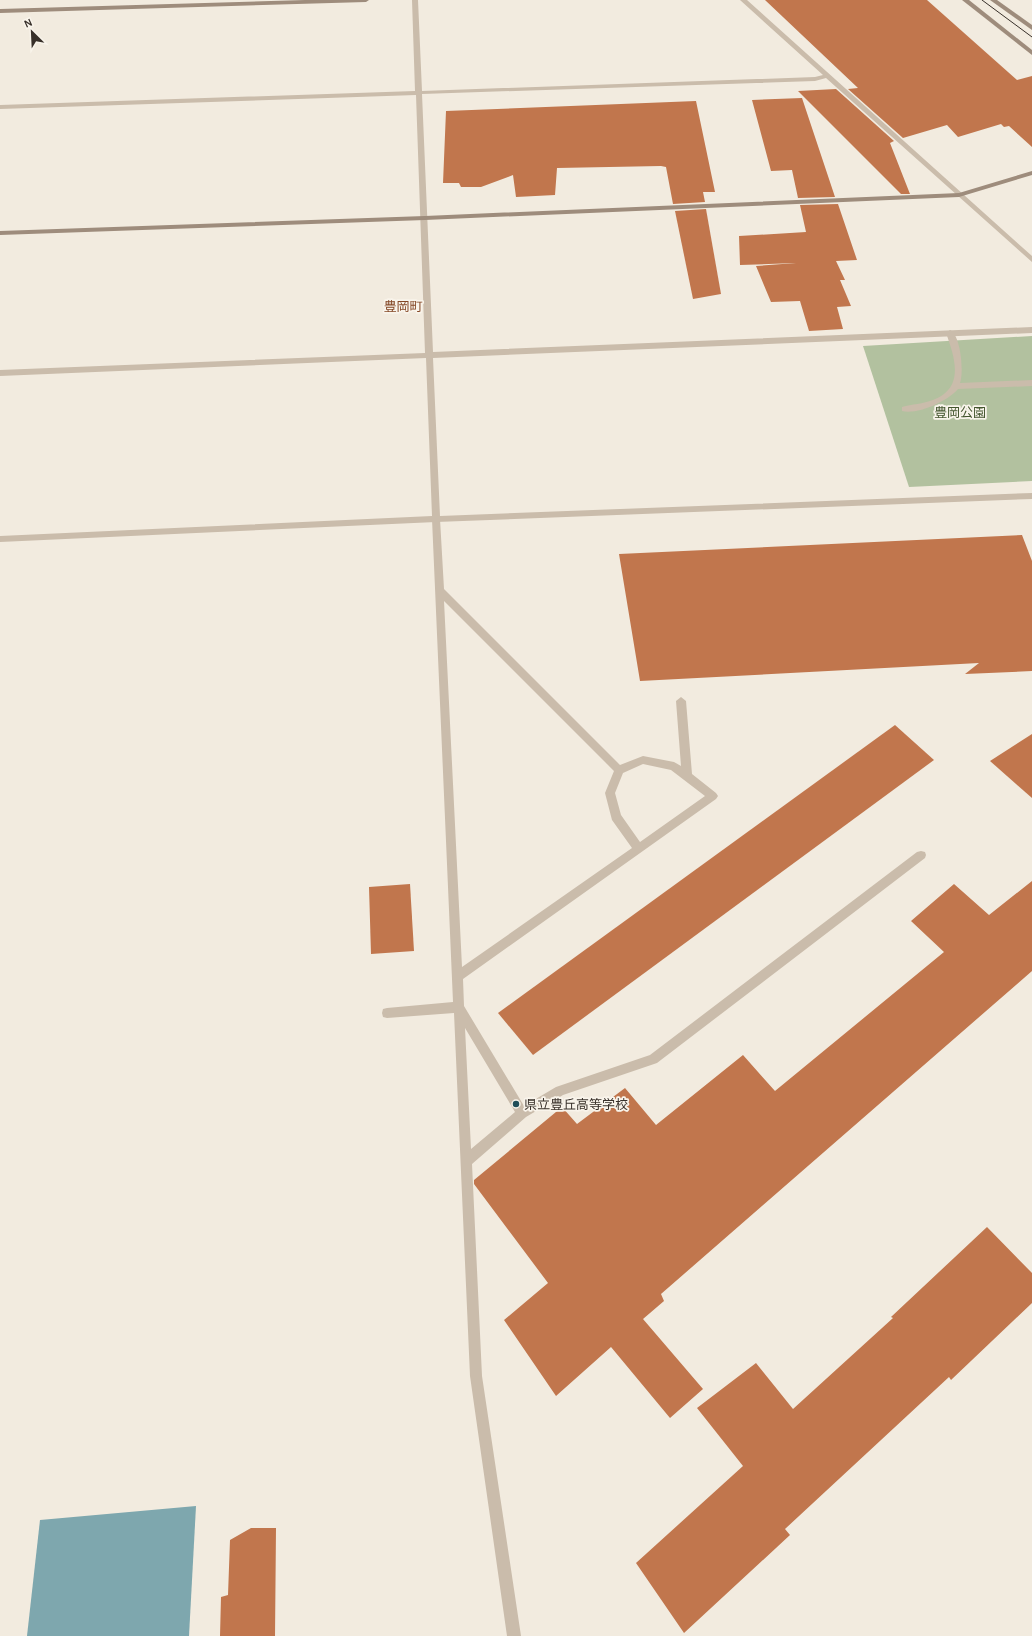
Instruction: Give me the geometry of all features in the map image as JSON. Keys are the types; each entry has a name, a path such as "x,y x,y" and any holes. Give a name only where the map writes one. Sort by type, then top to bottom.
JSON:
{"street":[{"path":"0,11 366,0"},
{"path":"415,0 420,93 439,590 476,1376 514,1636"},
{"path":"743,0 1032,260"},
{"path":"965,0 1032,53"},
{"path":"993,0 1032,28"},
{"path":"0,107 815,79 829,76"},
{"path":"0,233 425,218 959,195 1032,173"},
{"path":"0,373 1032,330"},
{"path":"905,409 921,407 947,397 957,386 959,364 956,348 950,333"},
{"path":"957,386 1032,383"},
{"path":"0,539 436,519 1032,496"},
{"path":"439,590 619,770"},
{"path":"681,701 686,775"},
{"path":"458,976 712,796 674,766 643,760 619,770 610,793 616,817 638,848"},
{"path":"466,1161 522,1113 560,1091 653,1059 921,855"},
{"path":"459,1007 522,1113"},
{"path":"387,1013 459,1007"}],"green space":[{"name":"豊岡公園","path":"1032,336 1032,481 909,487 863,346"}],"water":[{"path":"196,1506 189,1636 27,1636 40,1520"}],"building":[{"path":"765,0 927,0 1017,80 1032,76 1032,147 1009,126 1004,127 1001,124 958,137 947,125 903,138 848,89 858,88"},
{"path":"836,89 894,141 890,143 910,194 901,194 798,91"},
{"path":"802,98 835,197 798,198 792,170 771,171 752,100"},
{"path":"696,101 715,192 703,192 705,202 673,204 666,167 661,166 557,168 555,195 516,197 513,175 481,187 461,187 459,183 443,183 446,111"},
{"path":"838,204 857,260 836,261 845,280 840,280 851,306 837,307 843,329 809,331 800,301 771,302 756,266 796,263 740,265 739,236 806,232 800,205"},
{"path":"706,209 721,294 693,299 675,211"},
{"path":"1022,535 1032,561 1032,671 965,674 979,663 640,681 619,554"},
{"path":"895,725 934,760 533,1055 498,1013"},
{"path":"1032,734 1032,798 990,761"},
{"path":"1032,881 1032,971 661,1294 664,1301 643,1319 703,1389 670,1418 611,1347 556,1396 504,1320 548,1283 474,1184 474,1180 562,1107 577,1124 625,1088 656,1125 743,1055 775,1091 944,952 911,921 954,884 989,915"},
{"path":"410,884 414,951 371,954 369,887"},
{"path":"987,1227 1032,1273 1032,1303 951,1380 949,1377 785,1529 790,1535 684,1633 636,1563 743,1466 697,1408 756,1363 793,1409 893,1318 891,1317"},
{"path":"251,1528 276,1528 275,1636 220,1636 221,1597 228,1595 230,1540"}],"tram line":[{"path":"982,0 1032,37"}],"place":[{"name":"県立豊丘高等学校","path":"516,1104"}],"district":[{"name":"豊岡町","path":"403,306"}]}
